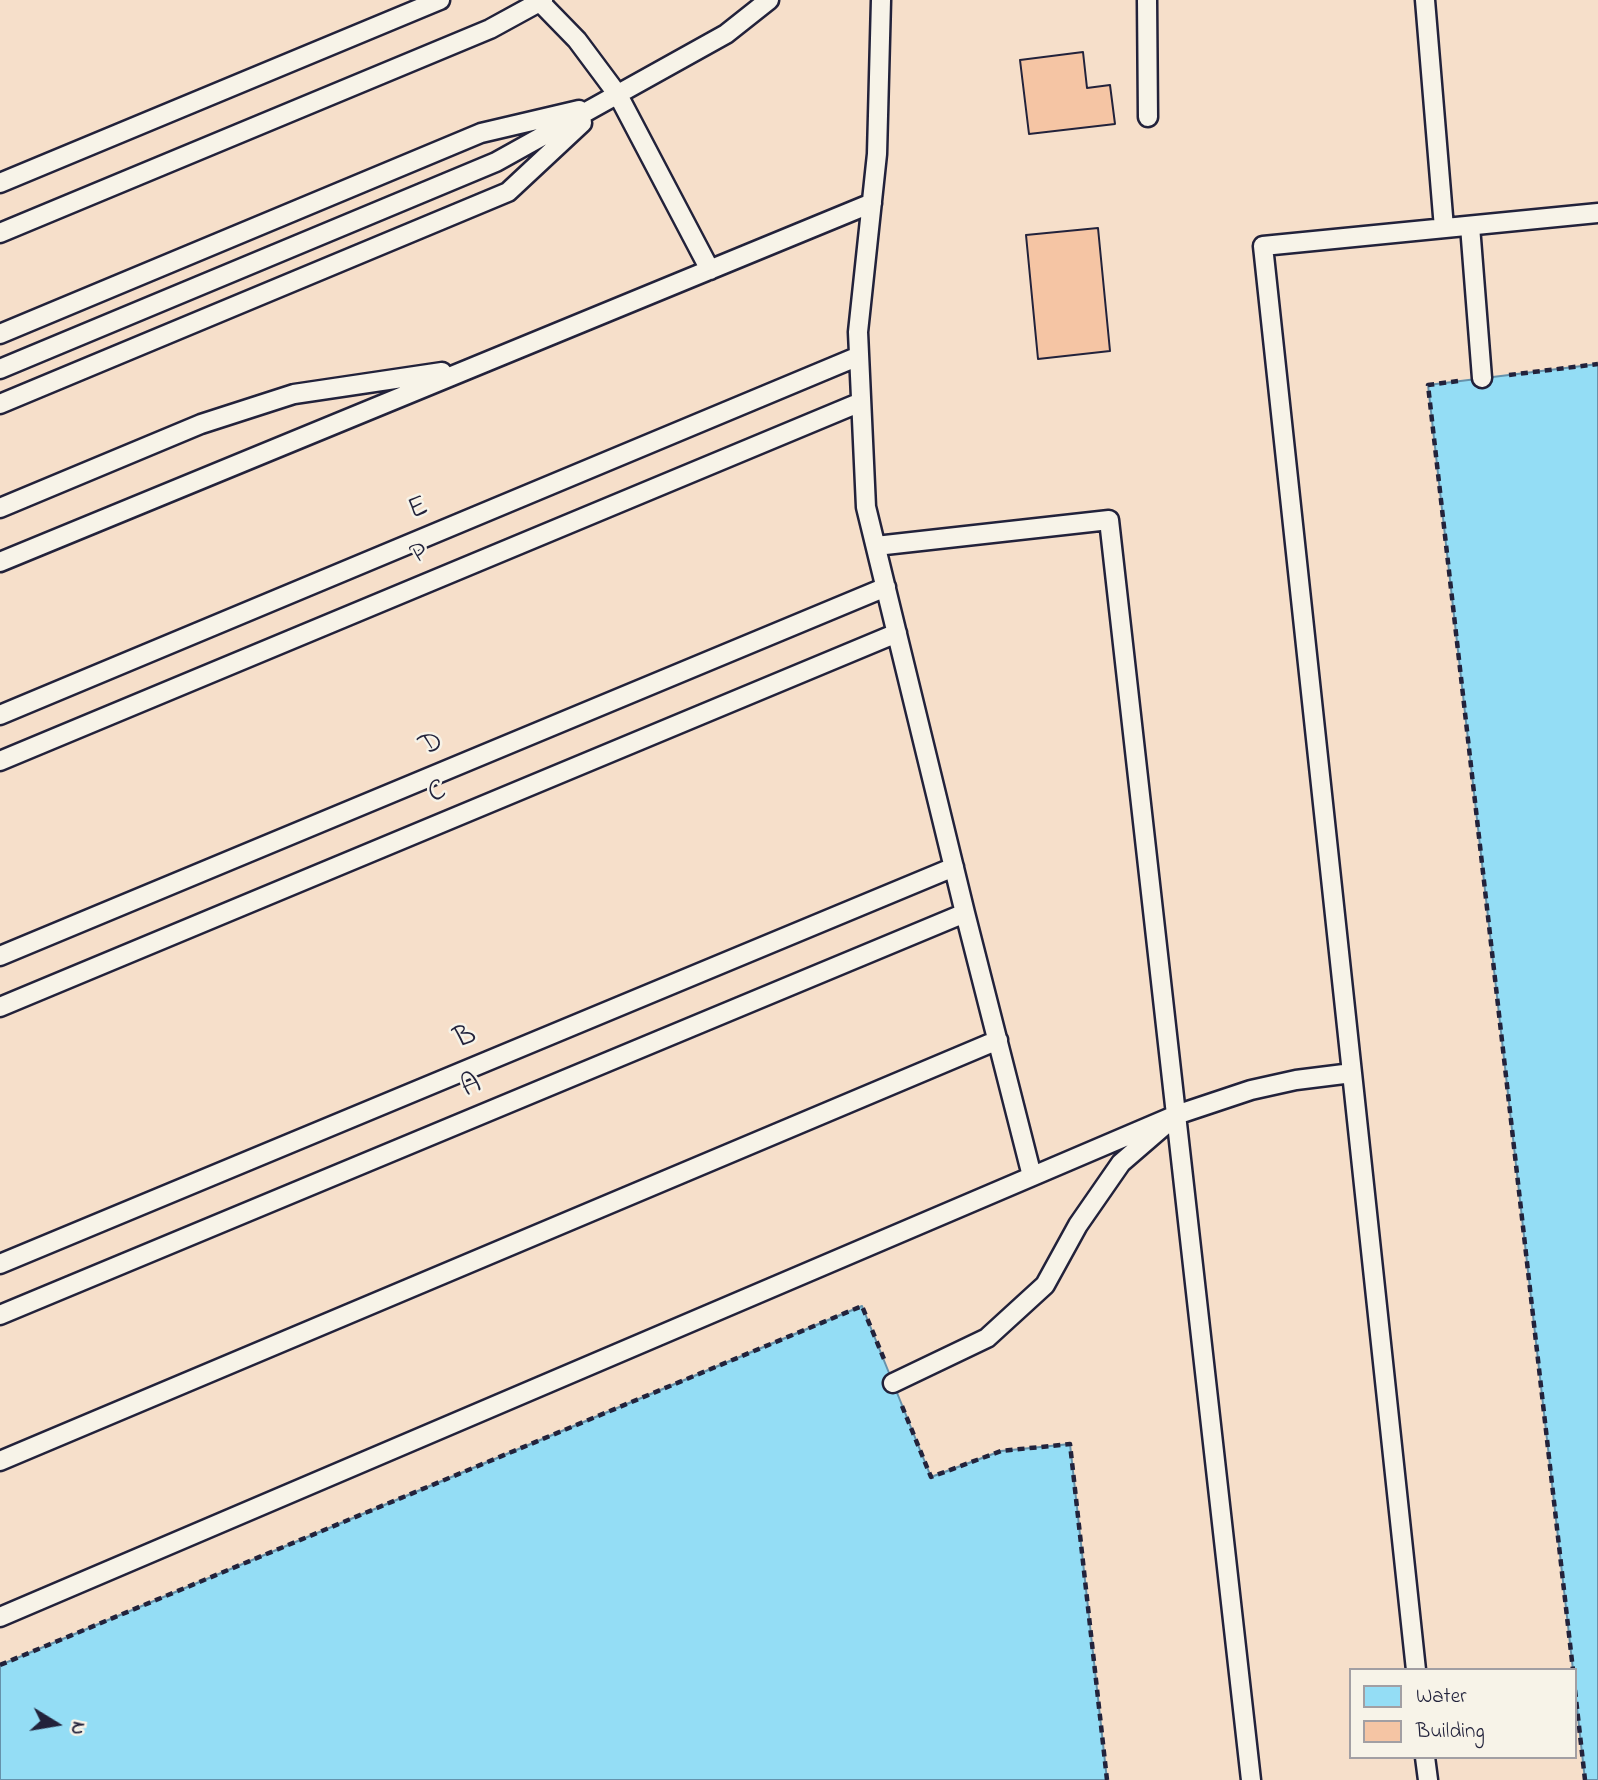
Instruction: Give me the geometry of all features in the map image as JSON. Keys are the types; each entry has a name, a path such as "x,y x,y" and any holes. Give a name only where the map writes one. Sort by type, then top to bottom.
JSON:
{"lane":[{"path":"0,183 439,0"},
{"path":"0,233 490,29 540,0 577,40 710,270"},
{"path":"0,369 496,162 726,34 769,0"},
{"path":"881,0 877,154 858,332 866,507 1032,1177"},
{"path":"1147,0 1148,117"},
{"path":"1426,0 1444,228"},
{"path":"0,334 481,132 611,99"},
{"path":"0,404 508,192 611,99"},
{"path":"0,562 872,202"},
{"path":"1416,1668 1263,246 1598,213"},
{"path":"1470,226 1482,378"},
{"name":"E","path":"0,715 859,356"},
{"path":"0,508 201,424 294,394 470,368"},
{"name":"P","path":"0,761 861,402"},
{"path":"876,546 1109,520 1251,1780"},
{"name":"D","path":"0,956 886,587"},
{"name":"C","path":"0,1007 897,633"},
{"name":"B","path":"0,1264 954,867"},
{"name":"A","path":"0,1315 965,913"},
{"path":"0,1461 998,1040"},
{"path":"0,1616 1176,1115 1251,1090 1296,1080 1352,1073"},
{"path":"893,1383 987,1338 1045,1285 1078,1225 1121,1163 1176,1115"},
{"path":"1425,1759 1428,1780"}],"path":[{"path":"1573,1668 1428,385 1598,364"},
{"path":"0,1665 863,1306 931,1477 1001,1451 1070,1444 1107,1780"},
{"path":"1577,1708 1585,1780"}],"shaded area":[{"path":"0,0 1598,0 1598,364 1428,385 1573,1668 1350,1668 1350,1759 1577,1759 1577,1708 1585,1780 1107,1780 1070,1444 1001,1451 931,1477 862,1306 0,1665"}],"water":[{"path":"1598,364 1598,1780 1585,1780 1577,1708 1577,1668 1573,1668 1428,385"},
{"path":"862,1306 931,1477 1001,1451 1070,1444 1107,1780 0,1780 0,1665"}],"building":[{"path":"1083,52 1087,88 1110,85 1115,124 1029,134 1020,60"},
{"path":"1098,228 1110,351 1038,359 1026,235"}]}
